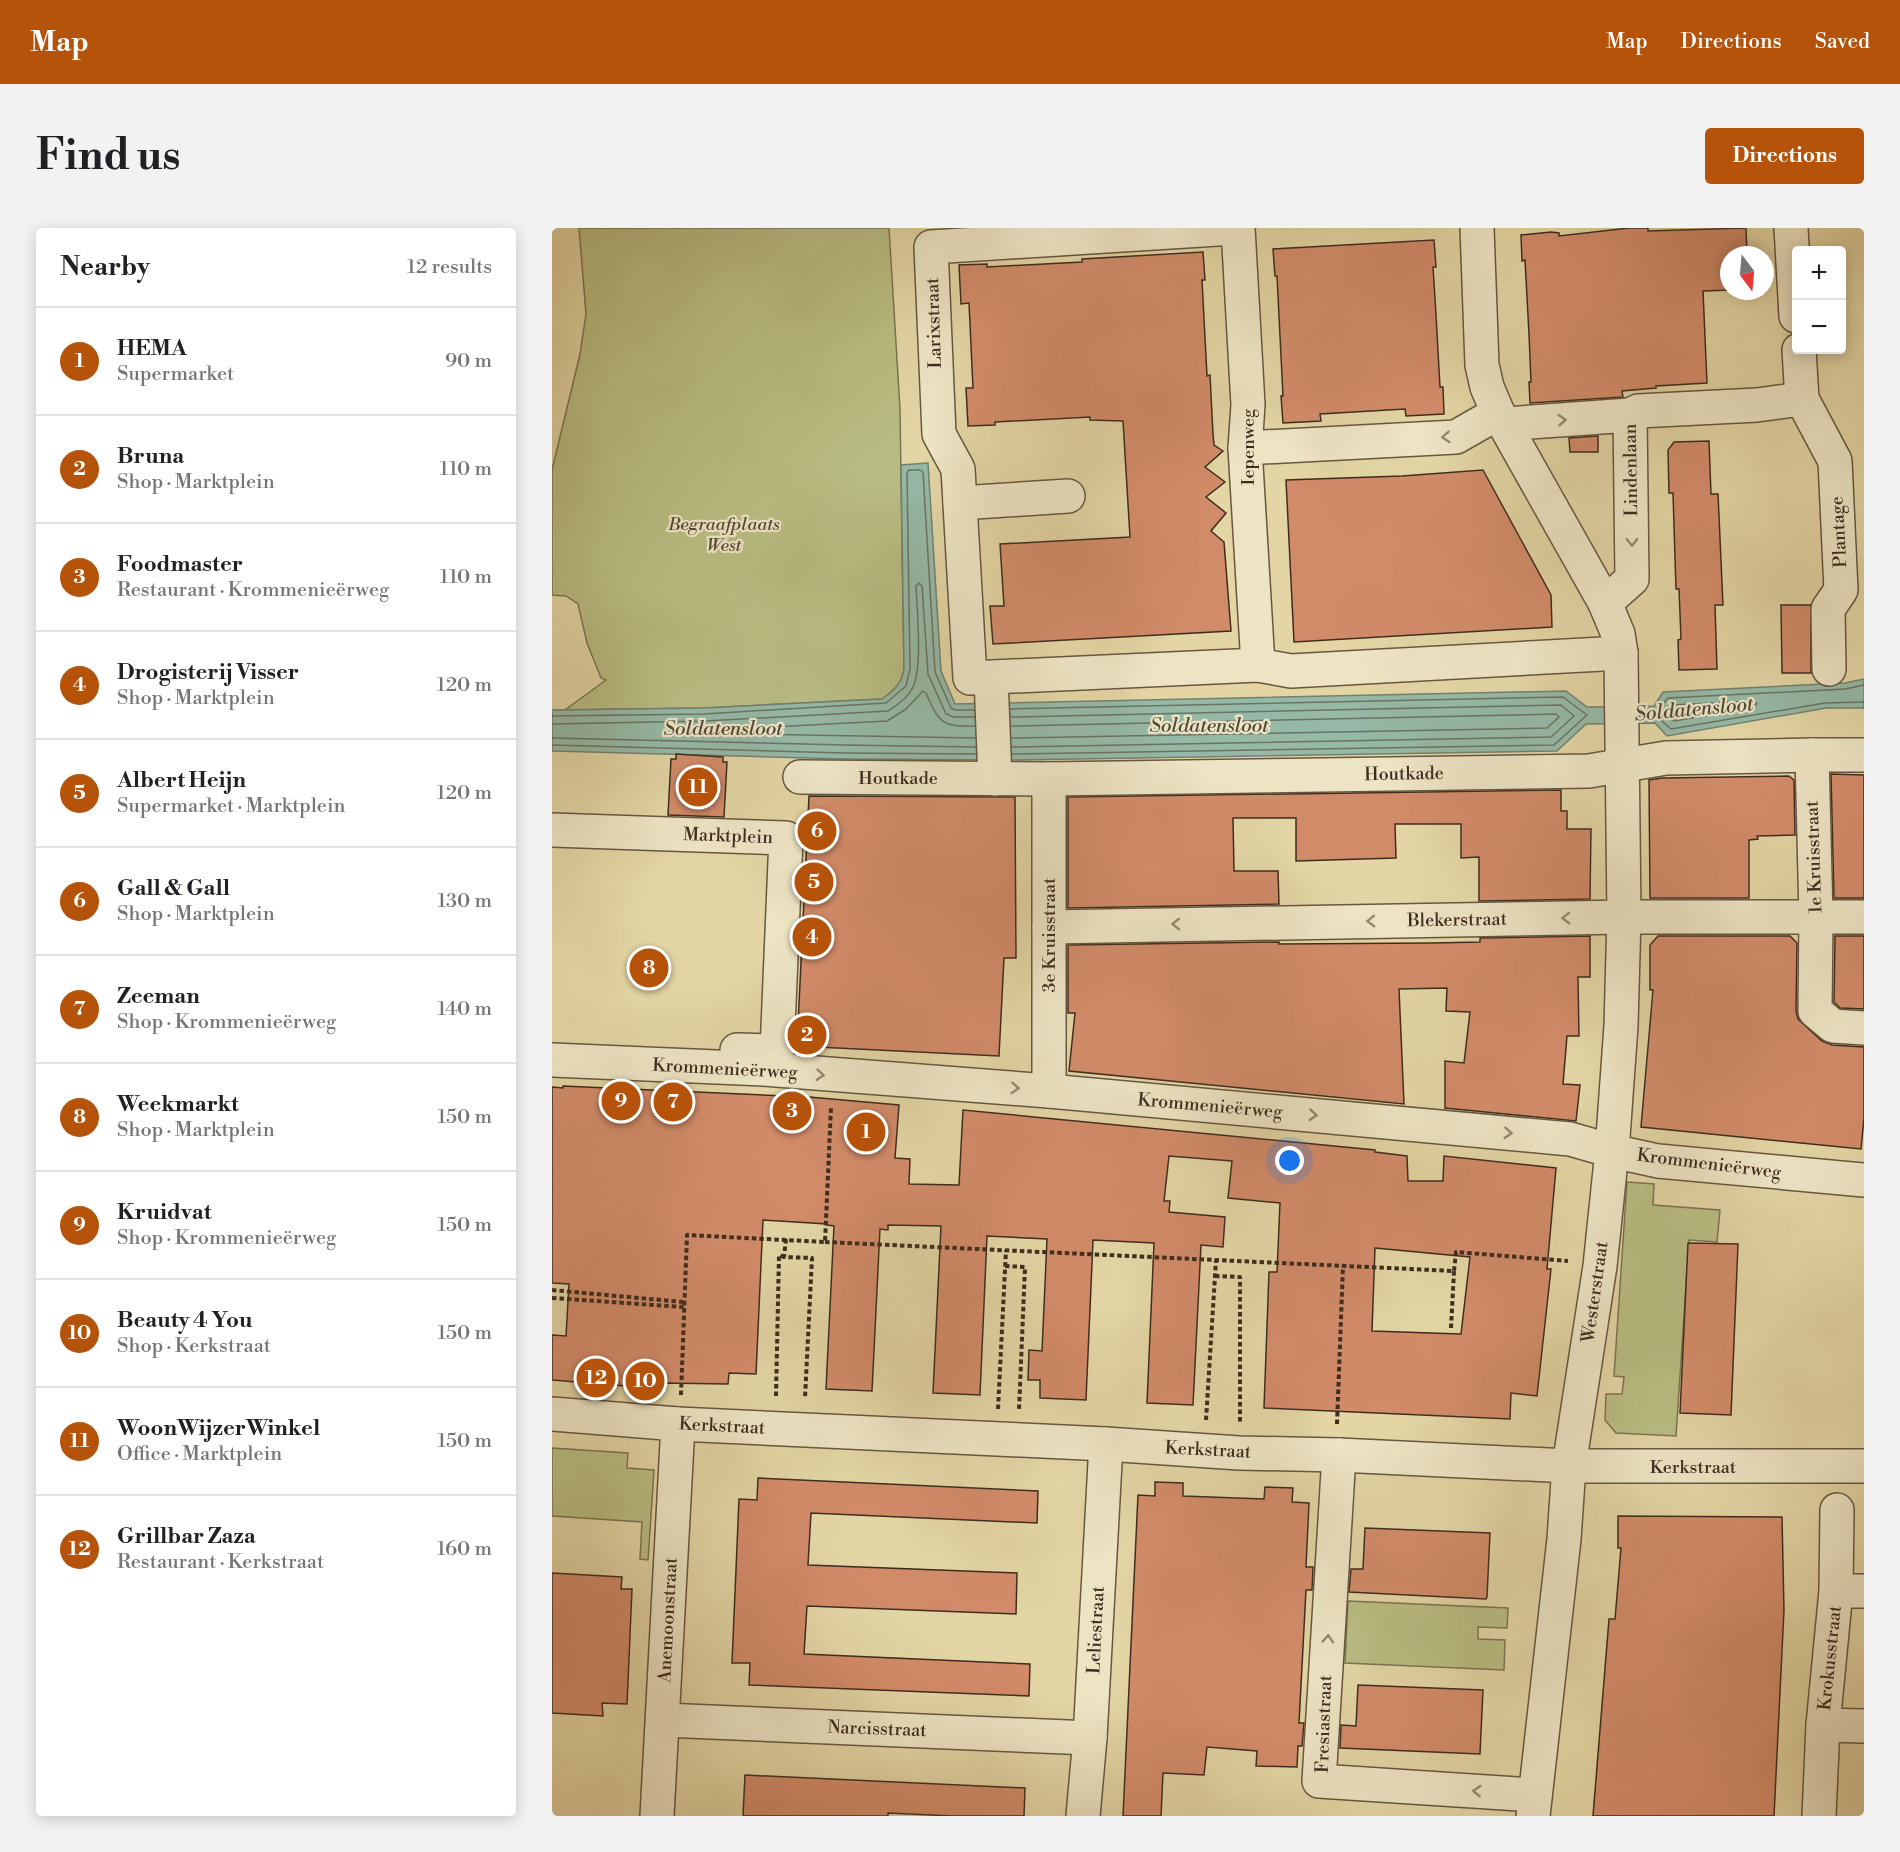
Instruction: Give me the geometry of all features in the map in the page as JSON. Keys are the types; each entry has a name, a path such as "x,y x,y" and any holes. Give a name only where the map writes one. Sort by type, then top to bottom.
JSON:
{"street":[{"name":"Iepenweg","path":"1236,228 1248,405 1245,448 1258,665"},
{"name":"Larixstraat","path":"992,687 970,678 958,469 939,434 931,247 1236,228"},
{"path":"1477,228 1482,365 1487,387 1501,418 1605,603 1618,634 1621,654 1623,766"},
{"path":"1791,228 1796,300"},
{"name":"Plantage","path":"1799,354 1802,399 1835,461 1842,590 1828,609 1829,669"},
{"path":"1630,415 1638,411 1757,405 1802,399"},
{"name":"Lindenlaan","path":"1245,448 1456,436 1501,418 1630,415 1632,579 1605,603"},
{"path":"960,503 1068,496"},
{"path":"995,770 992,687 1258,665 1291,671 1621,654"},
{"path":"1812,755 1864,755"},
{"name":"Houtkade","path":"800,777 995,770 1049,778 1577,771 1666,758 1812,755"},
{"name":"1e Kruisstraat","path":"1812,755 1816,917 1815,1011 1833,1026 1864,1028"},
{"name":"Westerstraat","path":"1534,1805 1564,1539 1569,1466 1600,1266 1612,1151 1621,1026 1624,917 1623,766"},
{"name":"3e Kruisstraat","path":"1049,778 1049,1091"},
{"name":"Marktplein","path":"552,830 786,838 777,1051 764,1060"},
{"name":"Marktplein","path":"764,1060 773,875"},
{"name":"Blekerstraat","path":"1049,927 1624,917 1864,917"},
{"path":"552,1044 764,1060"},
{"name":"Krommenieërweg","path":"552,1060 764,1060 832,1076 1049,1091 1570,1139 1658,1161 1864,1180"},
{"name":"Kerkstraat","path":"552,1414 678,1424 1106,1444 1239,1453 1339,1455 1569,1466 1864,1466"},
{"name":"Anemoonstraat","path":"657,1816 678,1424"},
{"name":"Leliestraat","path":"1083,1816 1090,1738 1106,1444"},
{"name":"Fresiastraat","path":"1339,1455 1319,1781 1534,1805"},
{"name":"Krokusstraat","path":"1819,1816 1823,1725 1850,1591 1837,1510"},
{"name":"Narcisstraat","path":"663,1719 1090,1738"},
{"name":"Krokusstraat","path":"1823,1725 1864,1726"}],"path":[{"path":"825,1242 832,1076"},
{"path":"678,1424 687,1235 1454,1271"},
{"path":"784,1257 786,1239"},
{"path":"1006,1250 1007,1440"},
{"path":"1451,1328 1456,1252 1600,1266"},
{"path":"779,1256 812,1258 789,1430 779,1256"},
{"path":"1204,1451 1216,1260"},
{"path":"1005,1266 1025,1267 1007,1440"},
{"path":"1339,1455 1337,1431 1343,1266"},
{"path":"1215,1276 1240,1277 1239,1453"},
{"path":"552,1290 684,1304"},
{"path":"552,1298 684,1304"}],"green space":[{"name":"Begraafplaats West","path":"579,228 889,228 900,409 904,669 901,683 883,699 704,708 565,710 606,680 601,678 587,643 578,604 566,596 552,595 552,470 580,354 586,314"},
{"path":"1627,1182 1654,1184 1653,1205 1720,1210 1717,1242 1689,1240 1676,1436 1616,1433 1605,1420 1606,1394 1622,1394 1624,1377 1614,1376"},
{"path":"552,1448 628,1453 627,1468 654,1470 648,1560 640,1559 642,1522 552,1516"},
{"path":"1348,1601 1508,1608 1507,1628 1478,1627 1478,1639 1505,1640 1504,1670 1345,1663"}],"water":[{"name":"Soldatensloot","path":"928,463 941,671 955,704 1566,691 1587,707 1654,706 1663,692 1845,683 1864,679 1864,708 1826,708 1667,736 1655,723 1586,724 1557,751 1009,760 845,759 552,751 552,710 704,708 882,699 887,696 899,683 904,669 901,465"}],"building":[{"path":"1629,228 1648,228 1648,231 1746,228 1747,246 1720,246 1720,290 1703,291 1707,383 1622,391 1623,397 1530,403 1529,334 1525,260 1522,261 1521,235 1551,232 1559,233 1559,236"},
{"path":"1434,240 1436,267 1433,267 1440,387 1443,387 1444,414 1406,416 1405,409 1320,414 1321,421 1283,423 1277,276 1275,276 1273,249"},
{"path":"1203,252 1205,280 1202,280 1207,376 1210,375 1214,445 1223,451 1205,467 1225,482 1206,497 1226,513 1211,531 1224,542 1231,631 993,644 990,606 1004,606 1000,544 1130,537 1123,421 1090,420 1090,417 995,422 995,425 968,426 966,388 973,388 969,303 961,304 959,265 987,264 987,267 1082,262 1082,259"},
{"path":"1598,436 1598,452 1570,452 1569,438"},
{"path":"1709,441 1711,494 1718,494 1723,605 1715,605 1717,669 1679,670 1678,640 1681,639 1679,589 1676,589 1673,493 1669,493 1668,450 1674,442"},
{"path":"1483,470 1551,595 1552,627 1294,642 1286,480 1402,476"},
{"path":"1781,605 1811,605 1811,673 1782,673"},
{"path":"676,754 723,757 723,762 727,762 724,817 668,815 671,759 676,759"},
{"path":"1831,774 1864,775 1864,898 1834,898"},
{"path":"1789,776 1794,780 1795,835 1757,836 1758,839 1749,840 1749,898 1650,898 1649,780"},
{"path":"1561,790 1561,811 1567,811 1567,829 1591,829 1590,899 1479,901 1479,857 1461,858 1461,824 1395,824 1396,858 1296,861 1296,818 1233,818 1234,871 1278,871 1279,904 1068,908 1068,797"},
{"path":"809,796 1015,797 1016,958 1004,958 999,1056 797,1046"},
{"path":"1590,936 1590,977 1578,977 1579,1036 1567,1036 1563,1084 1580,1085 1576,1121 1445,1108 1445,1061 1464,1063 1470,1012 1446,1011 1447,988 1399,989 1404,1104 1069,1071 1075,1013 1068,1013 1068,945 1279,942 1279,944 1432,943 1480,942 1480,938"},
{"path":"1658,936 1790,936 1797,943 1796,1011 1798,1019 1822,1041 1832,1045 1864,1047 1864,1118 1861,1149 1641,1127 1653,990 1650,990 1650,945"},
{"path":"1835,936 1864,936 1864,1009 1840,1008 1834,1002"},
{"path":"563,1086 809,1097 899,1105 895,1158 910,1159 909,1184 959,1185 963,1110 1375,1150 1375,1152 1407,1156 1408,1181 1443,1181 1444,1156 1556,1168 1547,1269 1551,1269 1537,1396 1511,1393 1510,1419 1264,1408 1269,1272 1277,1272 1280,1203 1228,1198 1232,1161 1169,1156 1164,1201 1170,1201 1169,1212 1225,1217 1223,1247 1201,1245 1193,1405 1147,1403 1154,1243 1093,1240 1086,1400 1040,1398 1040,1380 1028,1380 1029,1350 1042,1351 1047,1239 987,1236 980,1395 933,1393 941,1226 888,1225 888,1230 880,1229 872,1391 826,1389 834,1226 763,1220 756,1374 729,1373 728,1384 661,1383 661,1389 552,1380 552,1335 566,1336 569,1284 552,1283 552,1087 563,1088","holes":["1375,1248 1470,1257 1461,1334 1372,1331"]},
{"path":"1688,1243 1738,1244 1731,1415 1680,1413"},
{"path":"758,1478 1038,1491 1037,1523 811,1513 808,1565 1017,1573 1016,1614 807,1606 804,1654 1030,1664 1029,1696 749,1685 750,1663 732,1663 739,1499 757,1500"},
{"path":"1155,1482 1183,1483 1183,1496 1264,1499 1265,1487 1293,1488 1292,1502 1309,1503 1306,1567 1313,1567 1312,1590 1306,1590 1299,1723 1304,1723 1302,1746 1298,1746 1297,1767 1256,1766 1257,1751 1207,1747 1204,1775 1163,1773 1161,1816 1123,1816 1138,1495 1155,1496"},
{"path":"1618,1516 1782,1517 1784,1610 1774,1816 1593,1816 1609,1619 1615,1619 1621,1548 1618,1548"},
{"path":"1365,1528 1490,1533 1486,1599 1349,1592 1351,1569 1363,1569"},
{"path":"552,1573 622,1577 621,1589 632,1589 627,1704 602,1703 603,1716 552,1713"},
{"path":"1358,1685 1483,1690 1480,1754 1340,1748 1341,1725 1356,1726"},
{"path":"745,1775 1025,1788 1024,1816 888,1813 888,1816 743,1816"}],"place":[{"name":"WoonWijzerWinkel","path":"698,787"},
{"name":"Gall & Gall","path":"817,831"},
{"name":"Albert Heijn","path":"814,882"},
{"name":"Drogisterij Visser","path":"812,937"},
{"name":"Weekmarkt","path":"649,968"},
{"name":"Bruna","path":"807,1035"},
{"name":"Kruidvat","path":"621,1101"},
{"name":"Zeeman","path":"673,1102"},
{"name":"Foodmaster","path":"792,1111"},
{"name":"HEMA","path":"866,1132"},
{"name":"Grillbar Zaza","path":"596,1378"},
{"name":"Beauty 4 You","path":"645,1381"}]}
